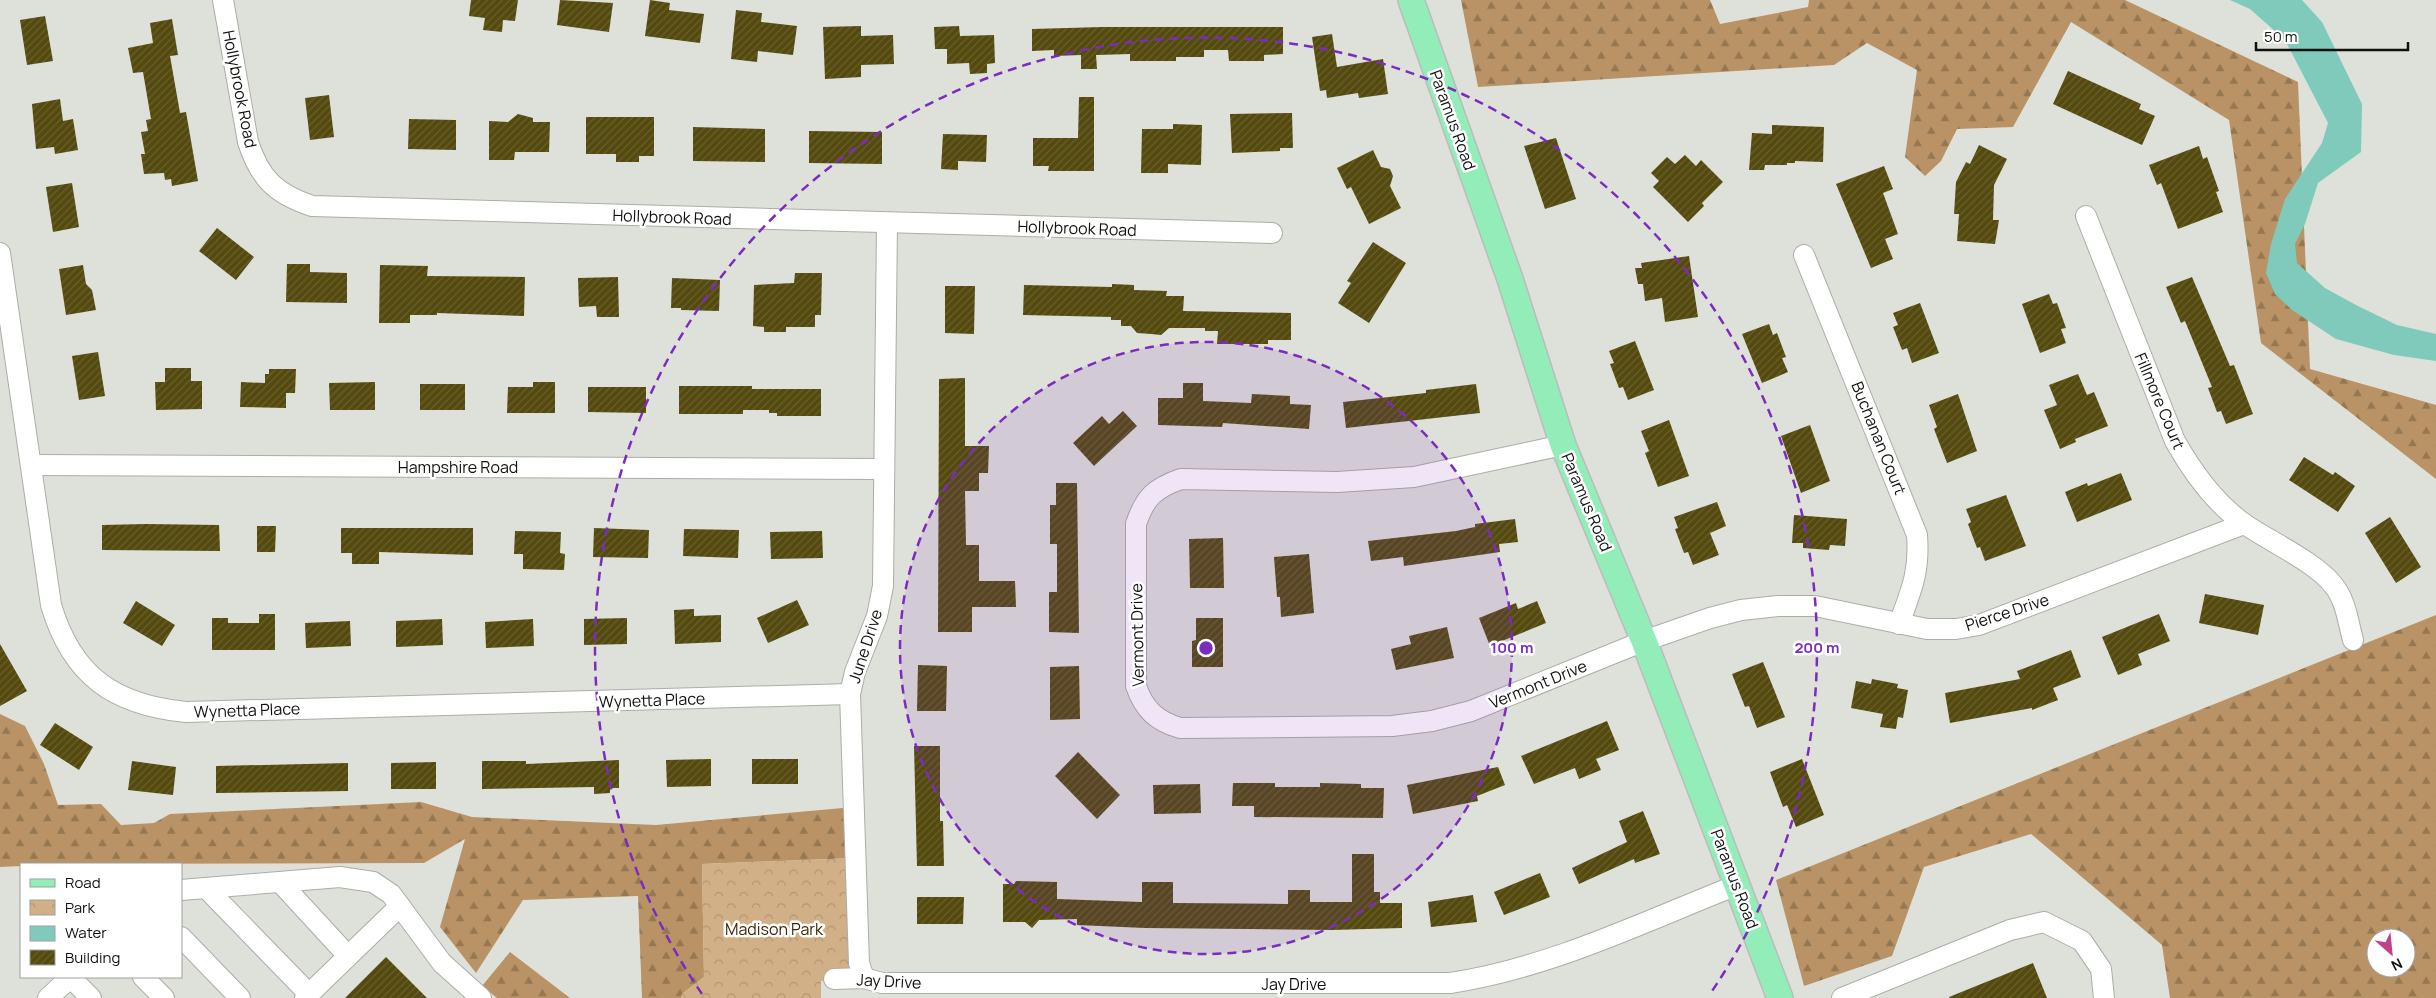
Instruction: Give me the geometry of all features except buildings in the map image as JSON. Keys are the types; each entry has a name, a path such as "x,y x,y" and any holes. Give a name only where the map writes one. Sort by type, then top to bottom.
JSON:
{"main road":[{"name":"Paramus Road","path":"1411,0 1510,279 1563,445 1644,641 1780,998"}],"street":[{"name":"Hollybrook Road","path":"223,0 248,142 254,161 264,178 277,190 292,200 312,206 1272,234"},
{"name":"Fillmore Court","path":"2086,216 2175,441 2193,472 2218,502 2244,524 2320,572 2334,585 2343,602 2353,640"},
{"name":"June Drive","path":"864,978 859,963 850,694 855,672 877,616 883,586 887,223"},
{"name":"Wynetta Place","path":"0,253 51,605 58,630 68,651 85,670 106,688 130,701 156,709 186,712 850,694"},
{"name":"Buchanan Court","path":"1804,255 1917,535 1919,556 1916,578 1899,624"},
{"name":"Vermont Drive","path":"1563,445 1414,477 1337,482 1181,479 1165,485 1152,493 1142,508 1136,524 1136,686 1141,702 1151,714 1165,724 1180,728 1392,726 1432,721 1472,711 1644,641"},
{"name":"Hampshire Road","path":"32,465 884,469"},
{"name":"Pierce Drive","path":"1644,641 1710,618 1741,610 1778,606 1815,606 1928,629 1979,625 2244,524"},
{"path":"182,890 340,877 373,882 391,894 442,963 481,998"},
{"path":"280,882 348,956"},
{"name":"Jay Drive","path":"834,979 864,978 882,983 1450,983 1491,976 1531,966 1737,886"},
{"path":"206,888 307,996 400,906"},
{"path":"1855,996 2010,930 2044,922 2082,941 2101,969 2104,998"},
{"path":"182,938 240,998"},
{"path":"48,998 69,978"},
{"path":"71,978 91,998"},
{"path":"144,978 164,998"}],"green space":[{"path":"1461,0 1710,0 1720,24 1808,7 1809,0 2125,0 2298,82 2310,369 2436,405 2436,479 2261,343 2229,120 2071,22 2013,127 1957,129 1941,161 1925,176 1905,157 1917,70 1867,43 1834,65 1478,87"},
{"path":"2436,615 2436,998 2170,998 2162,945 2031,834 1924,867 1892,956 1804,986 1776,880"},
{"path":"0,714 25,726 44,764 58,805 101,804 121,825 154,823 170,814 421,802 472,817 656,825 854,807 855,858 702,864 704,977 682,994 681,998 642,998 638,896 523,900 476,973 440,927 465,839 424,863 20,863 20,866 0,867"},
{"name":"Madison Park","path":"855,858 864,978 821,981 821,998 681,998 682,994 704,977 702,864"},
{"path":"510,952 570,998 497,998 482,986"}],"water":[{"path":"2230,0 2302,0 2322,22 2362,104 2361,152 2318,183 2305,224 2295,244 2297,263 2325,288 2356,305 2397,325 2436,334 2436,361 2394,355 2336,339 2292,310 2275,294 2266,273 2271,244 2285,199 2322,143 2328,123 2285,40 2250,9"}]}
